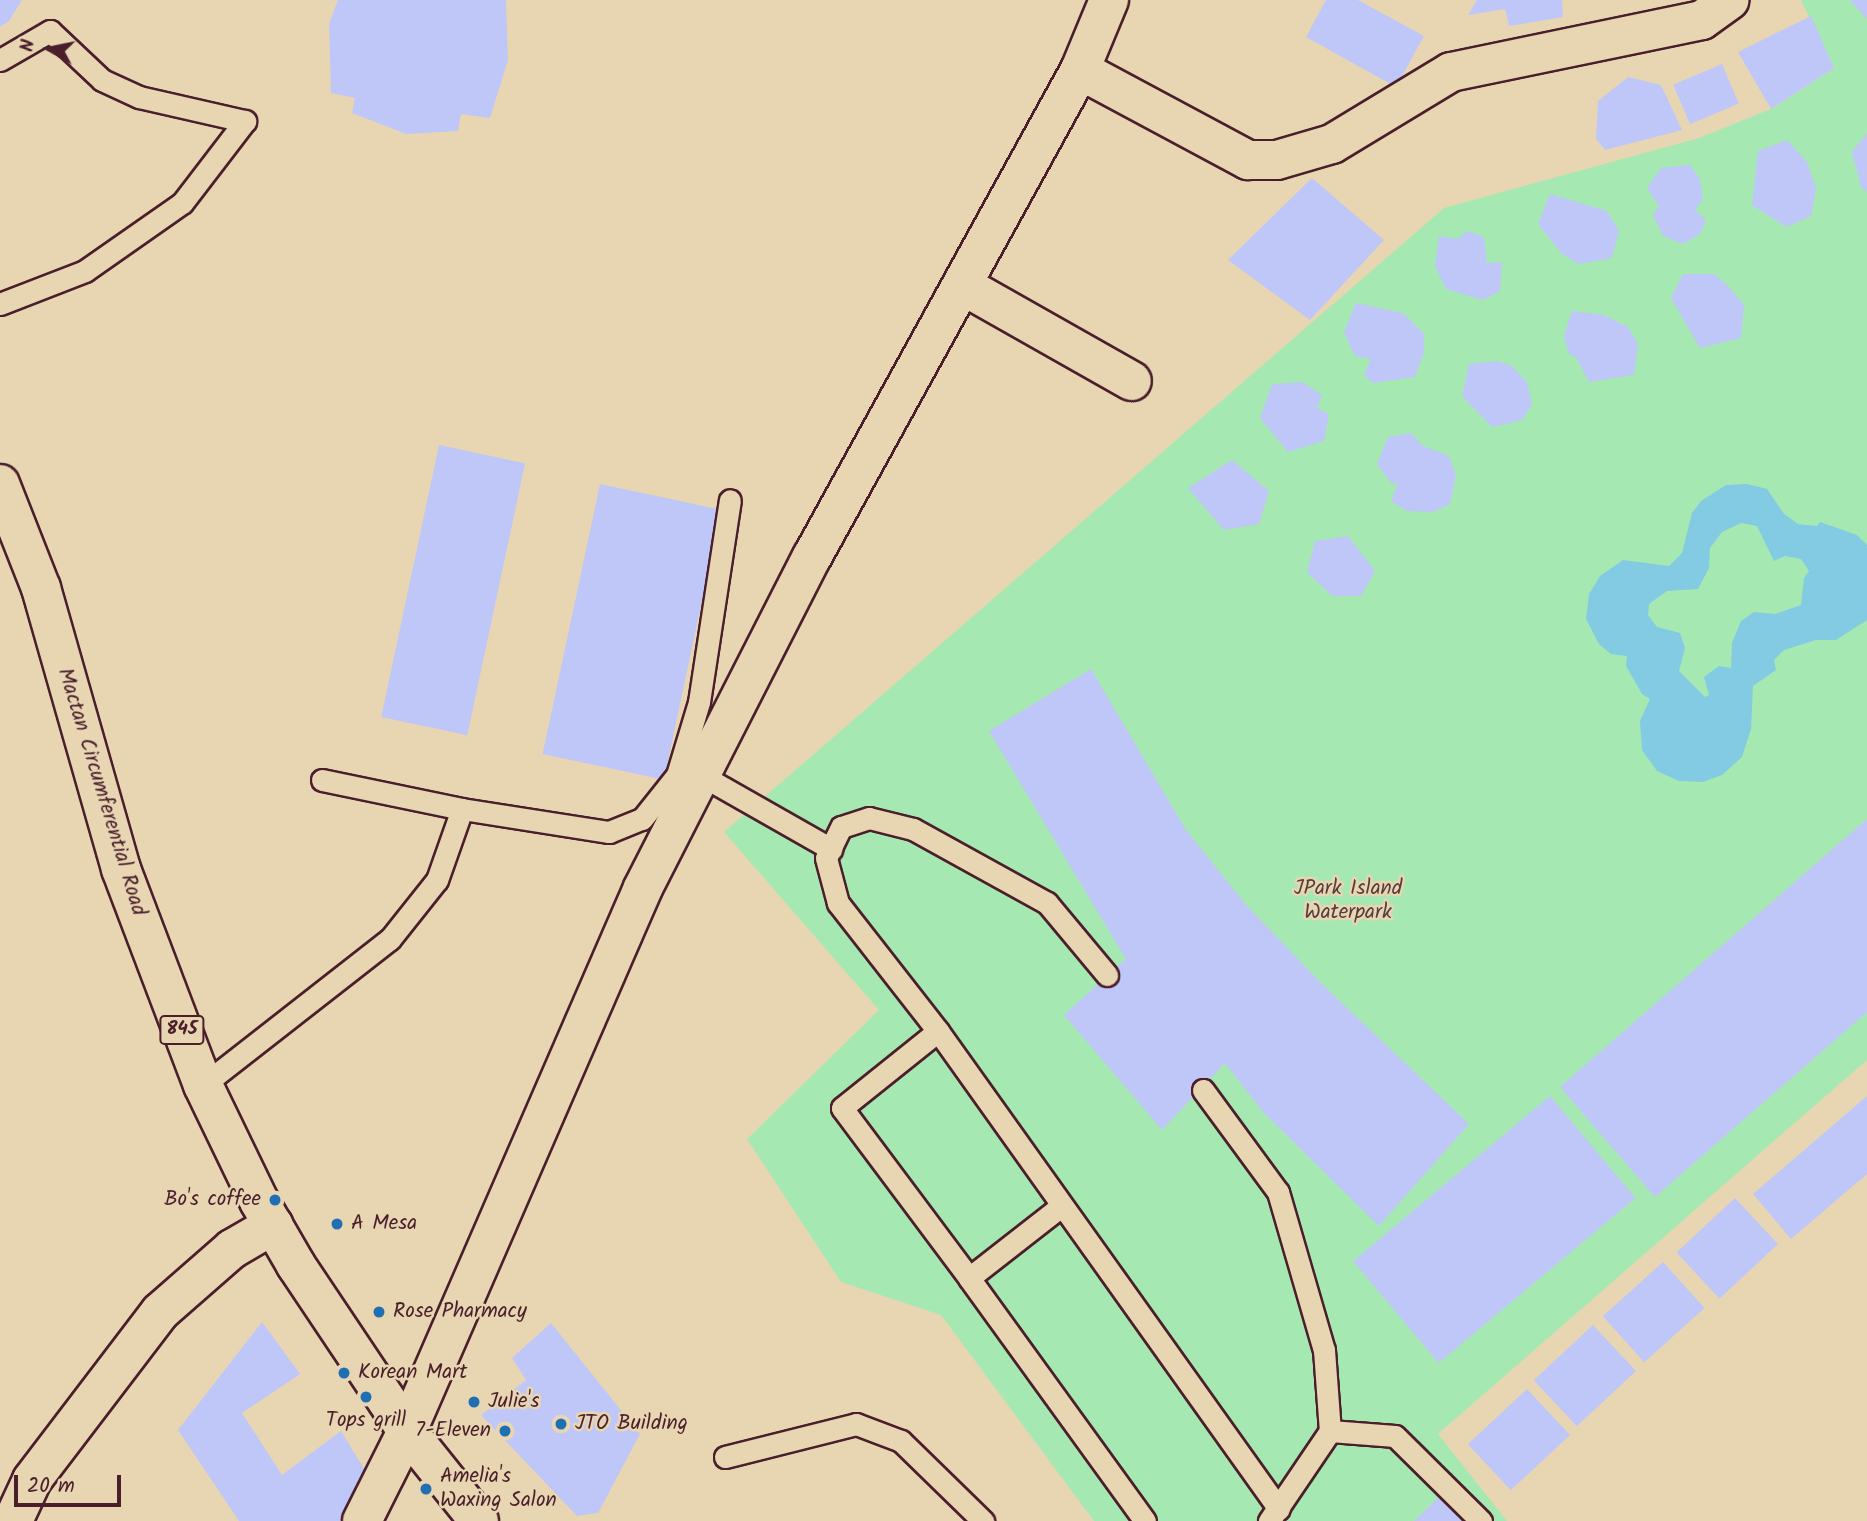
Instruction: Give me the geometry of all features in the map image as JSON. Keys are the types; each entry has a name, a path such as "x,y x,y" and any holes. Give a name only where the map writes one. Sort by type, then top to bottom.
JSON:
{"street":[{"path":"362,1521 407,1431 643,888 812,557 1080,70 1109,0"},
{"path":"1080,70 1248,160 1277,160 1332,144 1451,72 1702,20 1730,0"},
{"path":"962,285 1132,380"},
{"name":"Mactan Circumferential Road","path":"0,487 41,588 121,869 203,1085 273,1225 407,1431 479,1521"},
{"path":"13,1521 32,1480 160,1312 232,1249 273,1225"}],"lane":[{"path":"0,60 50,31 102,80 127,91 205,115 245,121 182,203 85,271 0,304"},
{"path":"322,780 463,809 609,832 642,819 677,775 699,702 730,500"},
{"path":"701,775 831,849"},
{"path":"203,1085 390,939 438,880 463,809"},
{"path":"1107,975 1047,903 913,829 869,818 841,827 826,859 838,903 938,1031 1274,1515 1330,1431 1324,1350 1278,1192 1203,1090"},
{"path":"938,1031 842,1108 1145,1521"},
{"path":"969,1278 1060,1207"},
{"path":"725,1457 856,1424 901,1441 983,1521"},
{"path":"1330,1431 1395,1436 1481,1521"}],"green space":[{"name":"JPark Island Waterpark","path":"1801,0 1867,0 1867,1060 1438,1434 1507,1521 1094,1521 941,1315 841,1282 747,1139 879,1010 724,832 1444,208 1699,138 1771,109 1834,68"}],"water":[{"path":"1747,484 1767,489 1784,514 1798,524 1817,526 1820,522 1857,535 1867,545 1867,620 1836,640 1816,640 1784,650 1774,660 1776,670 1753,686 1751,729 1742,757 1722,775 1703,782 1679,781 1657,771 1642,750 1640,721 1650,699 1642,694 1626,666 1627,656 1611,654 1599,644 1586,619 1589,594 1600,576 1623,560 1669,566 1682,553 1692,513 1701,501 1726,485","holes":["1741,523 1757,526 1774,561 1785,556 1801,559 1809,571 1804,578 1801,605 1775,614 1754,612 1741,621 1732,643 1731,668 1719,666 1704,677 1709,695 1705,697 1679,671 1685,648 1680,633 1657,627 1648,615 1649,604 1667,591 1698,589 1709,568 1710,548 1722,532"]}],"building":[{"path":"0,0 22,0 9,21 0,27"},
{"path":"338,0 506,0 508,60 490,118 461,114 458,131 406,134 352,113 355,98 331,93 329,24"},
{"path":"1326,0 1358,0 1424,36 1396,87 1306,37"},
{"path":"1477,0 1562,0 1563,17 1509,26 1505,9 1468,15"},
{"path":"1850,0 1867,0 1867,19"},
{"path":"1811,16 1834,68 1771,109 1738,52"},
{"path":"1722,64 1739,104 1690,124 1673,85"},
{"path":"1628,77 1661,85 1682,130 1605,150 1596,139 1598,101"},
{"path":"1867,133 1867,192 1861,187 1852,152"},
{"path":"1787,140 1807,162 1816,188 1811,216 1786,227 1752,205 1758,151"},
{"path":"1690,165 1700,179 1703,199 1695,210 1706,220 1700,234 1683,244 1663,236 1653,215 1659,206 1647,188 1661,168"},
{"path":"1312,178 1384,240 1310,320 1228,260"},
{"path":"1550,194 1607,211 1619,231 1612,258 1579,264 1562,254 1538,224"},
{"path":"1468,231 1484,237 1487,263 1502,262 1500,291 1483,300 1446,289 1435,266 1439,236 1457,239"},
{"path":"1683,274 1714,274 1728,286 1744,305 1741,338 1700,348 1671,298"},
{"path":"1356,303 1403,313 1424,334 1424,352 1415,377 1373,383 1364,375 1371,359 1355,356 1344,332"},
{"path":"1572,311 1604,315 1628,327 1638,344 1634,375 1589,382 1576,357 1569,354 1564,336"},
{"path":"1497,361 1512,366 1527,382 1532,405 1522,420 1492,427 1462,396 1469,364"},
{"path":"1302,382 1322,395 1317,408 1329,414 1324,441 1288,452 1260,418 1272,384"},
{"path":"1411,433 1423,446 1449,456 1456,475 1450,504 1433,512 1407,511 1391,501 1398,482 1392,484 1377,464 1388,437"},
{"path":"439,445 525,463 467,735 381,717"},
{"path":"1232,460 1269,491 1259,524 1224,530 1188,488"},
{"path":"600,484 721,510 664,780 543,754"},
{"path":"1348,536 1375,571 1361,596 1332,596 1307,572 1315,541"},
{"path":"1091,669 1186,830 1246,905 1323,985 1469,1124 1379,1226 1264,1113 1225,1063 1162,1130 1064,1015 1126,959 989,731"},
{"path":"1867,819 1867,1012 1655,1197 1560,1087"},
{"path":"1550,1096 1635,1198 1439,1363 1353,1261"},
{"path":"1867,1096 1867,1174 1791,1239 1753,1194"},
{"path":"1735,1198 1778,1244 1719,1299 1676,1253"},
{"path":"1663,1262 1704,1308 1644,1362 1603,1316"},
{"path":"262,1322 300,1374 242,1413 282,1475 341,1431 366,1472 344,1521 239,1521 178,1430"},
{"name":"JTO Building","path":"551,1323 640,1434 598,1513 577,1516 481,1415 526,1380 512,1358"},
{"path":"1593,1325 1636,1371 1577,1426 1534,1380"},
{"path":"1527,1389 1570,1435 1511,1490 1468,1444"},
{"path":"1439,1497 1463,1521 1414,1521"}],"place":[{"name":"Bo's coffee","path":"275,1200"},
{"name":"A Mesa","path":"337,1224"},
{"name":"Rose Pharmacy","path":"379,1312"},
{"name":"Korean Mart","path":"344,1373"},
{"name":"Tops grill","path":"366,1397"},
{"name":"Julie's","path":"474,1402"},
{"name":"JTO Building","path":"561,1424"},
{"name":"7-Eleven","path":"505,1431"},
{"name":"Amelia's Waxing Salon","path":"426,1489"}]}
